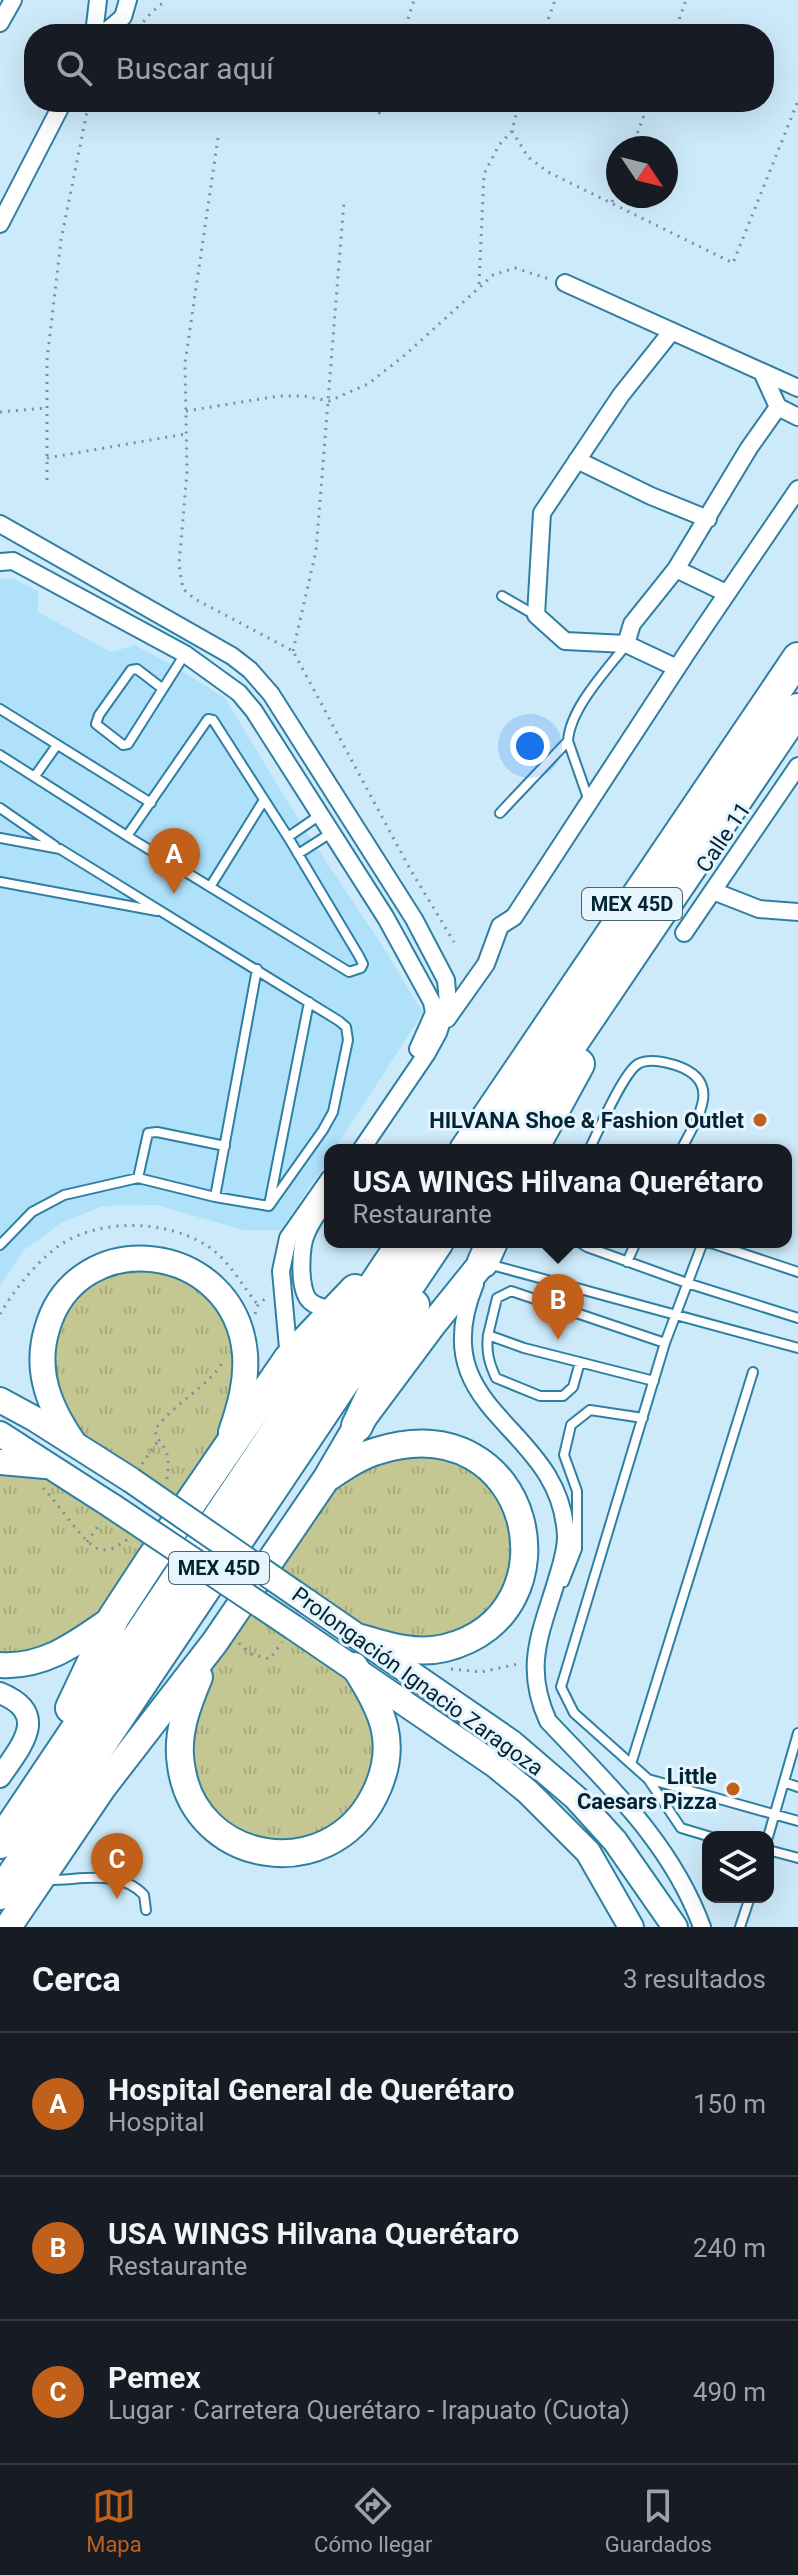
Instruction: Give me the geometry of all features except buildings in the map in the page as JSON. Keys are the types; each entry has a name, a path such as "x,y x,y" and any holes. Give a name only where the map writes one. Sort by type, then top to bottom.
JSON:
{"highway":[{"name":"MEX 45D","path":"469,1144 798,658"},
{"name":"MEX 45D","path":"504,1144 798,709"},
{"path":"535,1144 680,880"},
{"path":"24,1807 114,1617 289,1359 398,1248"},
{"name":"MEX 45D","path":"0,1843 399,1248"},
{"name":"MEX 45D","path":"0,1894 437,1248"},
{"path":"357,1426 438,1248"}],"main road":[{"path":"8,1927 103,1787 215,1642 326,1479 357,1426 488,1252"},
{"path":"74,1443 53,1409 43,1380 42,1349 51,1316 69,1289 84,1276 116,1262 153,1259 174,1263 205,1277 217,1289 236,1319 242,1336 245,1375 239,1410 223,1456"},
{"name":"Prolongación Ignacio Zaragoza","path":"0,1400 131,1480 512,1743 576,1798 615,1841 675,1927"},
{"name":"Prolongación Ignacio Zaragoza","path":"0,1434 55,1467 354,1666 495,1765 528,1792 588,1852 631,1927"},
{"path":"326,1479 375,1451 411,1444 448,1446 465,1452 491,1468 511,1495 523,1525 525,1542 520,1577 506,1606 485,1629 460,1643 428,1650 399,1648 361,1638"},
{"path":"10,1462 55,1467"},
{"path":"0,1665 22,1665 51,1657 84,1639 114,1617"},
{"path":"215,1642 183,1723 181,1768 189,1791 209,1823 230,1839 258,1851 290,1854 320,1848 348,1830 370,1804 383,1775 388,1743 380,1713 354,1666"}],"street":[{"path":"0,23 13,0"},
{"path":"95,24 98,0"},
{"path":"115,24 123,17 128,0"},
{"path":"0,224 58,112"},
{"path":"565,283 798,388"},
{"path":"672,331 621,395 542,513 536,615 565,641 626,644 677,668"},
{"path":"762,372 778,407 798,417"},
{"path":"626,644 632,624 676,569 749,448 778,407"},
{"path":"577,460 651,496 708,519"},
{"path":"365,1144 486,964 500,926 514,917 726,593 798,489"},
{"path":"0,524 232,656 250,670 271,694 414,919 446,980 448,1003 438,1033 421,1046"},
{"path":"4,559 185,654 239,693 254,711 386,918 432,1002 434,1013 421,1046 353,1144"},
{"path":"676,569 726,593"},
{"name":"Calle 11","path":"684,933 798,766"},
{"path":"713,891 759,909 798,912"},
{"path":"289,1359 281,1271 288,1238 324,1187"},
{"path":"324,1205 305,1235 301,1265 307,1298 316,1305 334,1310"},
{"path":"488,1252 463,1316 461,1337 467,1371 481,1396 539,1461 561,1503 564,1522 566,1541 563,1559 537,1646 535,1679 539,1702 548,1721 642,1821 678,1873 702,1927"},
{"path":"0,1777 26,1739 29,1724 24,1709 3,1696"}],"lane":[{"path":"502,596 536,615"},
{"path":"591,803 568,741 570,728 582,705 626,644"},
{"path":"163,689 137,669 131,670 96,724 126,745 163,689 185,654"},
{"path":"0,709 151,803"},
{"path":"0,755 127,836 349,972 355,972 363,964 288,837 210,719 127,836"},
{"path":"500,813 568,741"},
{"path":"35,776 57,745"},
{"path":"210,887 264,800"},
{"path":"0,808 60,849 346,1027 348,1040 333,1112 269,1206"},
{"path":"288,837 320,815"},
{"path":"298,854 332,833"},
{"path":"0,838 60,849"},
{"path":"0,882 163,912"},
{"path":"215,1197 257,969"},
{"path":"269,1206 309,1002"},
{"path":"592,1144 626,1077 638,1064 651,1061 672,1064 700,1079 705,1094 701,1110 684,1144"},
{"path":"138,1178 148,1133 157,1132 225,1146"},
{"path":"1,1242 32,1212 64,1195 138,1178 215,1197 269,1206"},
{"path":"593,1248 687,1283 798,1318"},
{"path":"627,1262 633,1248"},
{"path":"702,1834 681,1828 648,1779 574,1713 561,1687 674,1315 703,1248"},
{"path":"724,1248 798,1272"},
{"path":"488,1252 674,1315 798,1348"},
{"path":"580,1362 573,1387 563,1396 540,1396 496,1378 489,1364 487,1348 497,1298 511,1291 665,1343"},
{"path":"488,1335 524,1348 654,1381"},
{"path":"631,1764 753,1372"},
{"path":"537,1646 577,1549 577,1491 564,1455 571,1425 590,1410 643,1418"},
{"path":"770,1831 798,1733"},
{"path":"648,1779 798,1821"},
{"path":"784,1782 798,1787"},
{"path":"774,1852 798,1858"},
{"path":"40,1880 120,1879 129,1882 144,1895 146,1910"},
{"path":"740,1927 748,1903"}],"path":[{"path":"142,24 166,0"},
{"path":"406,24 414,0"},
{"path":"547,24 555,0"},
{"path":"678,24 686,0"},
{"path":"624,208 733,263 798,101"},
{"path":"47,480 47,360 61,240 87,112"},
{"path":"478,285 484,174 499,145 512,131 517,112"},
{"path":"636,136 645,112"},
{"path":"512,131 528,157 548,172 606,199"},
{"path":"218,138 185,363 187,472 179,565 183,589 195,599 293,651 410,869 454,942"},
{"path":"293,651 316,551 344,201"},
{"path":"186,411 279,396 304,396 329,401 368,384 459,308 478,285 493,275 515,268 565,283"},
{"path":"0,412 45,408"},
{"path":"47,458 186,434"},
{"path":"131,1480 158,1441"},
{"path":"10,1462 59,1503 87,1542 97,1549 108,1549 128,1539"},
{"path":"232,1617 234,1638 251,1654 270,1659"}],"shaded area":[{"path":"0,578 14,579 38,591 38,612 111,652 135,645 225,698 303,827 382,945 423,1013 338,1144 324,1144 324,1165 281,1230 243,1230 157,1205 103,1206 61,1223 24,1250 0,1286"}],"green space":[{"path":"140,1269 181,1275 207,1292 227,1320 236,1364 218,1449 182,1504 81,1438 50,1379 51,1350 76,1292 114,1272"},
{"path":"412,1449 484,1468 518,1523 504,1600 460,1639 383,1639 270,1569 326,1486"},
{"path":"0,1465 47,1472 154,1544 108,1614 76,1638 0,1659"},
{"path":"247,1602 354,1674 381,1760 341,1828 265,1847 206,1811 181,1733 202,1683"}],"place":[{"name":"Hospital General de Querétaro","path":"174,894"},
{"name":"HILVANA Shoe & Fashion Outlet","path":"760,1120"},
{"name":"USA WINGS Hilvana Querétaro","path":"558,1340"},
{"name":"Little Caesars Pizza","path":"733,1789"},
{"name":"Pemex","path":"117,1899"}]}
